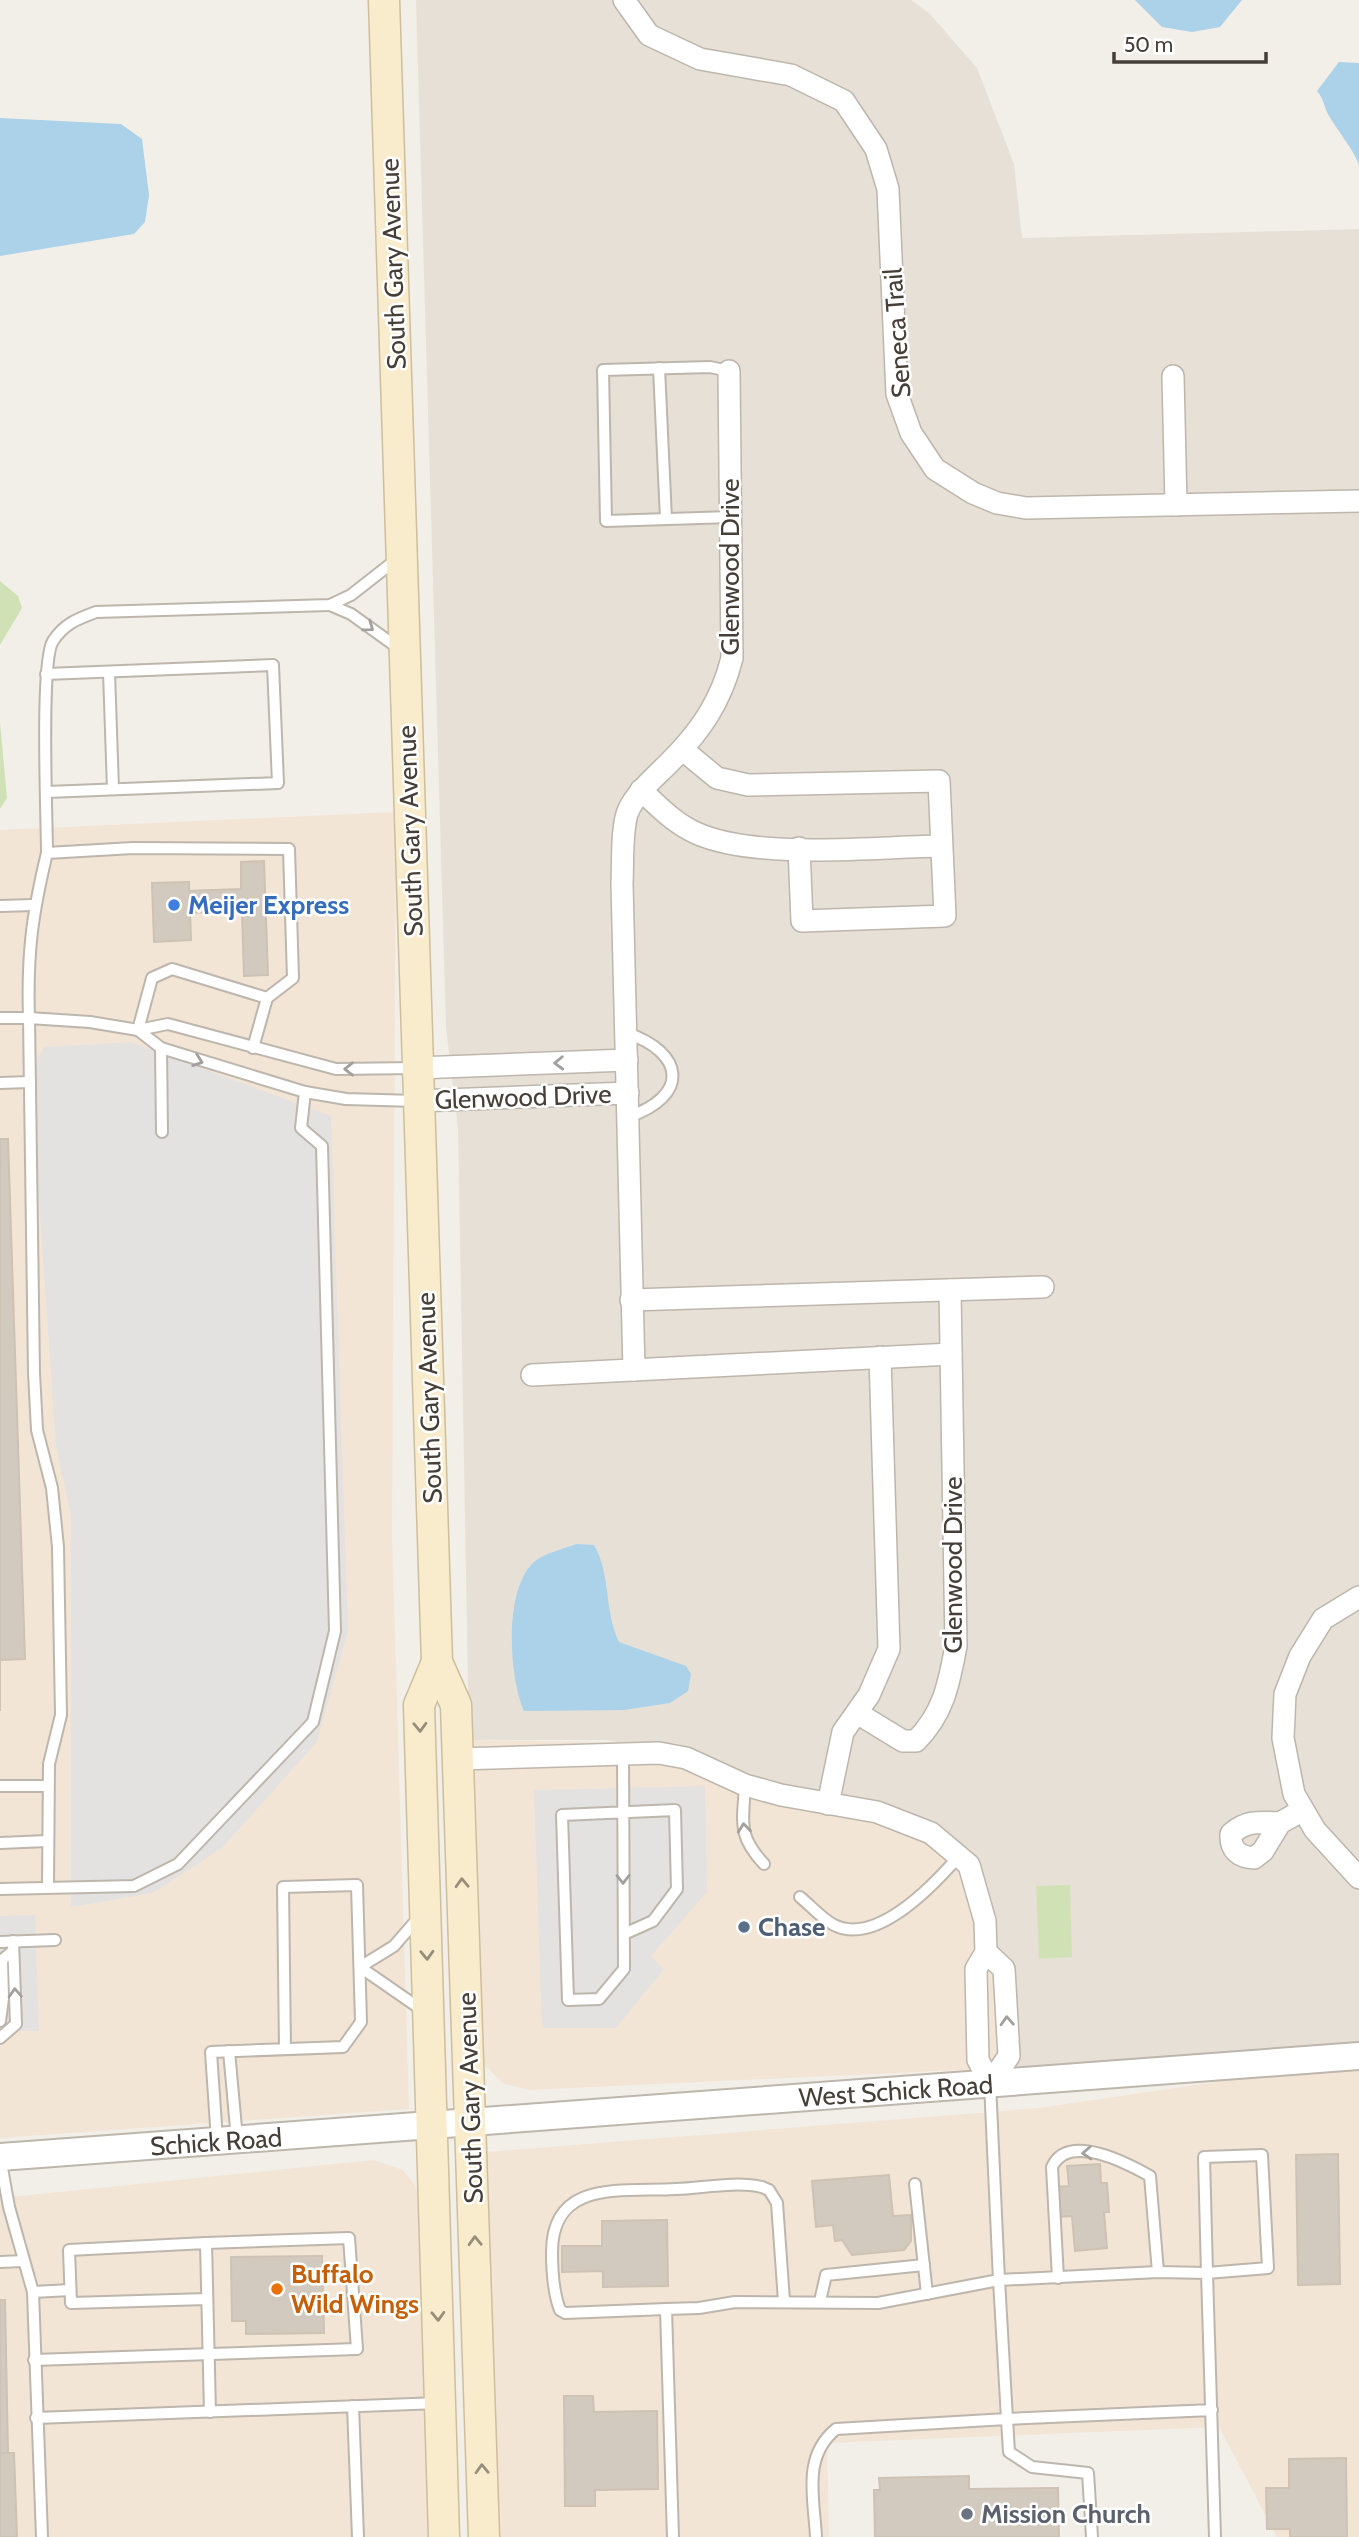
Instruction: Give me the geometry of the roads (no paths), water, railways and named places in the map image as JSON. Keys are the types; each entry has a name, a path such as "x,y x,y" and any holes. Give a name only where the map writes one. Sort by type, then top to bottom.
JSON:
{"main road":[{"name":"South Gary Avenue","path":"384,0 437,1662 456,1705 484,2537"},
{"name":"South Gary Avenue","path":"437,1662 419,1705 444,2537"}],"street":[{"name":"Seneca Trail","path":"624,0 649,35 700,59 791,75 844,101 876,149 888,189 897,394 911,433 935,469 973,493 997,503 1026,508 1359,501"},
{"name":"Glenwood Drive","path":"634,1370 622,884 628,811 642,790 683,750 715,708 725,688 732,658 729,371"},
{"path":"1173,376 1176,505"},
{"path":"683,750 717,778 748,785 939,781 944,916 802,921 799,848"},
{"path":"642,790 670,818 706,837 745,845 799,848 941,846"},
{"name":"Glenwood Drive","path":"417,1068 627,1060"},
{"name":"Glenwood Drive","path":"419,1101 628,1093"},
{"path":"631,1300 1043,1287"},
{"name":"Glenwood Drive","path":"857,1713 903,1741 916,1741 932,1725 948,1693 956,1646 950,1290"},
{"path":"532,1375 951,1354"},
{"path":"828,1804 843,1732 869,1695 889,1649 890,1608 880,1357"},
{"path":"1359,1597 1323,1619 1296,1663 1285,1694 1283,1738 1294,1794 1315,1830 1359,1878"},
{"path":"457,1759 659,1753 686,1758 745,1785 877,1812 931,1833 969,1865 985,1921 986,1952 976,1969 978,2060 990,2083 1009,2056 1004,1969 986,1952"},
{"path":"1280,1823 1303,1810"},
{"name":"West Schick Road","path":"433,2126 1359,2056"},
{"name":"Schick Road","path":"0,2157 433,2126"}],"lane":[{"path":"729,371 710,367 603,370 606,521 731,517"},
{"path":"659,368 666,519"},
{"path":"48,1886 49,1764 61,1715 58,1558 57,1514 37,1418 27,955 34,905 47,853 46,674 51,644 70,621 96,612 330,605 351,596 402,555"},
{"path":"330,605 351,614 405,653"},
{"path":"46,674 273,665 278,783 47,792"},
{"path":"109,672 113,789"},
{"path":"47,853 133,848 289,849 293,978 267,998 253,1048"},
{"path":"0,906 34,905"},
{"path":"138,1030 152,978 172,970 267,998"},
{"path":"0,1018 90,1022 138,1030 168,1024 336,1069 417,1068"},
{"path":"138,1030 161,1048 305,1092 346,1099 419,1101"},
{"path":"626,1032 648,1040 664,1054 672,1066 674,1081 665,1098 648,1110 628,1117"},
{"path":"161,1048 162,1132"},
{"path":"0,1083 30,1082"},
{"path":"0,1889 134,1886 178,1864 313,1722 335,1631 322,1146 301,1128 305,1092"},
{"path":"623,1753 623,1811 624,1969 599,1999 568,2000 562,1815 623,1811 675,1810 677,1889 653,1922 624,1934"},
{"path":"745,1785 743,1829 747,1845 764,1864"},
{"path":"0,1786 48,1786"},
{"path":"0,1843 47,1841"},
{"path":"800,1897 834,1925 858,1931 873,1928 890,1919 958,1856"},
{"path":"227,2141 211,2052 343,2047 360,2022 357,1885 283,1887 285,2049"},
{"path":"360,1967 394,1946 414,1920 426,1912"},
{"path":"0,1942 13,1946 55,1940"},
{"path":"0,2021 3,1998 2,1960 13,1946"},
{"path":"0,2038 16,2024 13,1946"},
{"path":"360,1967 430,2016"},
{"path":"227,2141 229,2051"},
{"path":"990,2083 1009,2452 1032,2467 1088,2473 1092,2537"},
{"path":"1058,2278 1052,2167 1055,2159 1064,2154 1099,2152 1126,2162 1150,2176 1158,2272"},
{"path":"784,2301 777,2203 762,2187 606,2193 566,2206 556,2219 552,2233 552,2274 560,2310 565,2313 698,2308 735,2302 878,2303 999,2280 1158,2272 1207,2273 1268,2268 1262,2155 1204,2157 1207,2273 1212,2410 1215,2537"},
{"path":"0,2157 9,2207 33,2292 42,2537"},
{"path":"915,2184 927,2294"},
{"path":"34,2360 209,2357 357,2349 349,2238 69,2250 71,2303 207,2299"},
{"path":"206,2243 210,2412"},
{"path":"0,2262 24,2261"},
{"path":"820,2301 826,2275 924,2265"},
{"path":"33,2292 70,2290"},
{"path":"666,2309 673,2537"},
{"path":"36,2418 440,2403"},
{"path":"353,2406 358,2537"},
{"path":"816,2537 812,2461 823,2439 836,2429 1007,2418 1212,2410"}],"water":[{"path":"1135,0 1242,0 1220,27 1192,32 1162,27"},
{"path":"1339,62 1359,63 1359,164 1317,91"},
{"path":"0,118 121,124 142,139 149,195 145,222 134,234 0,256"},
{"path":"576,1544 594,1545 599,1556 611,1618 619,1642 686,1666 691,1674 688,1691 670,1703 624,1710 524,1711 513,1657 513,1614 517,1594 523,1577 536,1560"}],"place":[{"name":"Meijer Express","path":"174,905"},
{"name":"Chase","path":"744,1927"},
{"name":"Buffalo Wild Wings","path":"277,2289"},
{"name":"Mission Church","path":"967,2514"}]}
